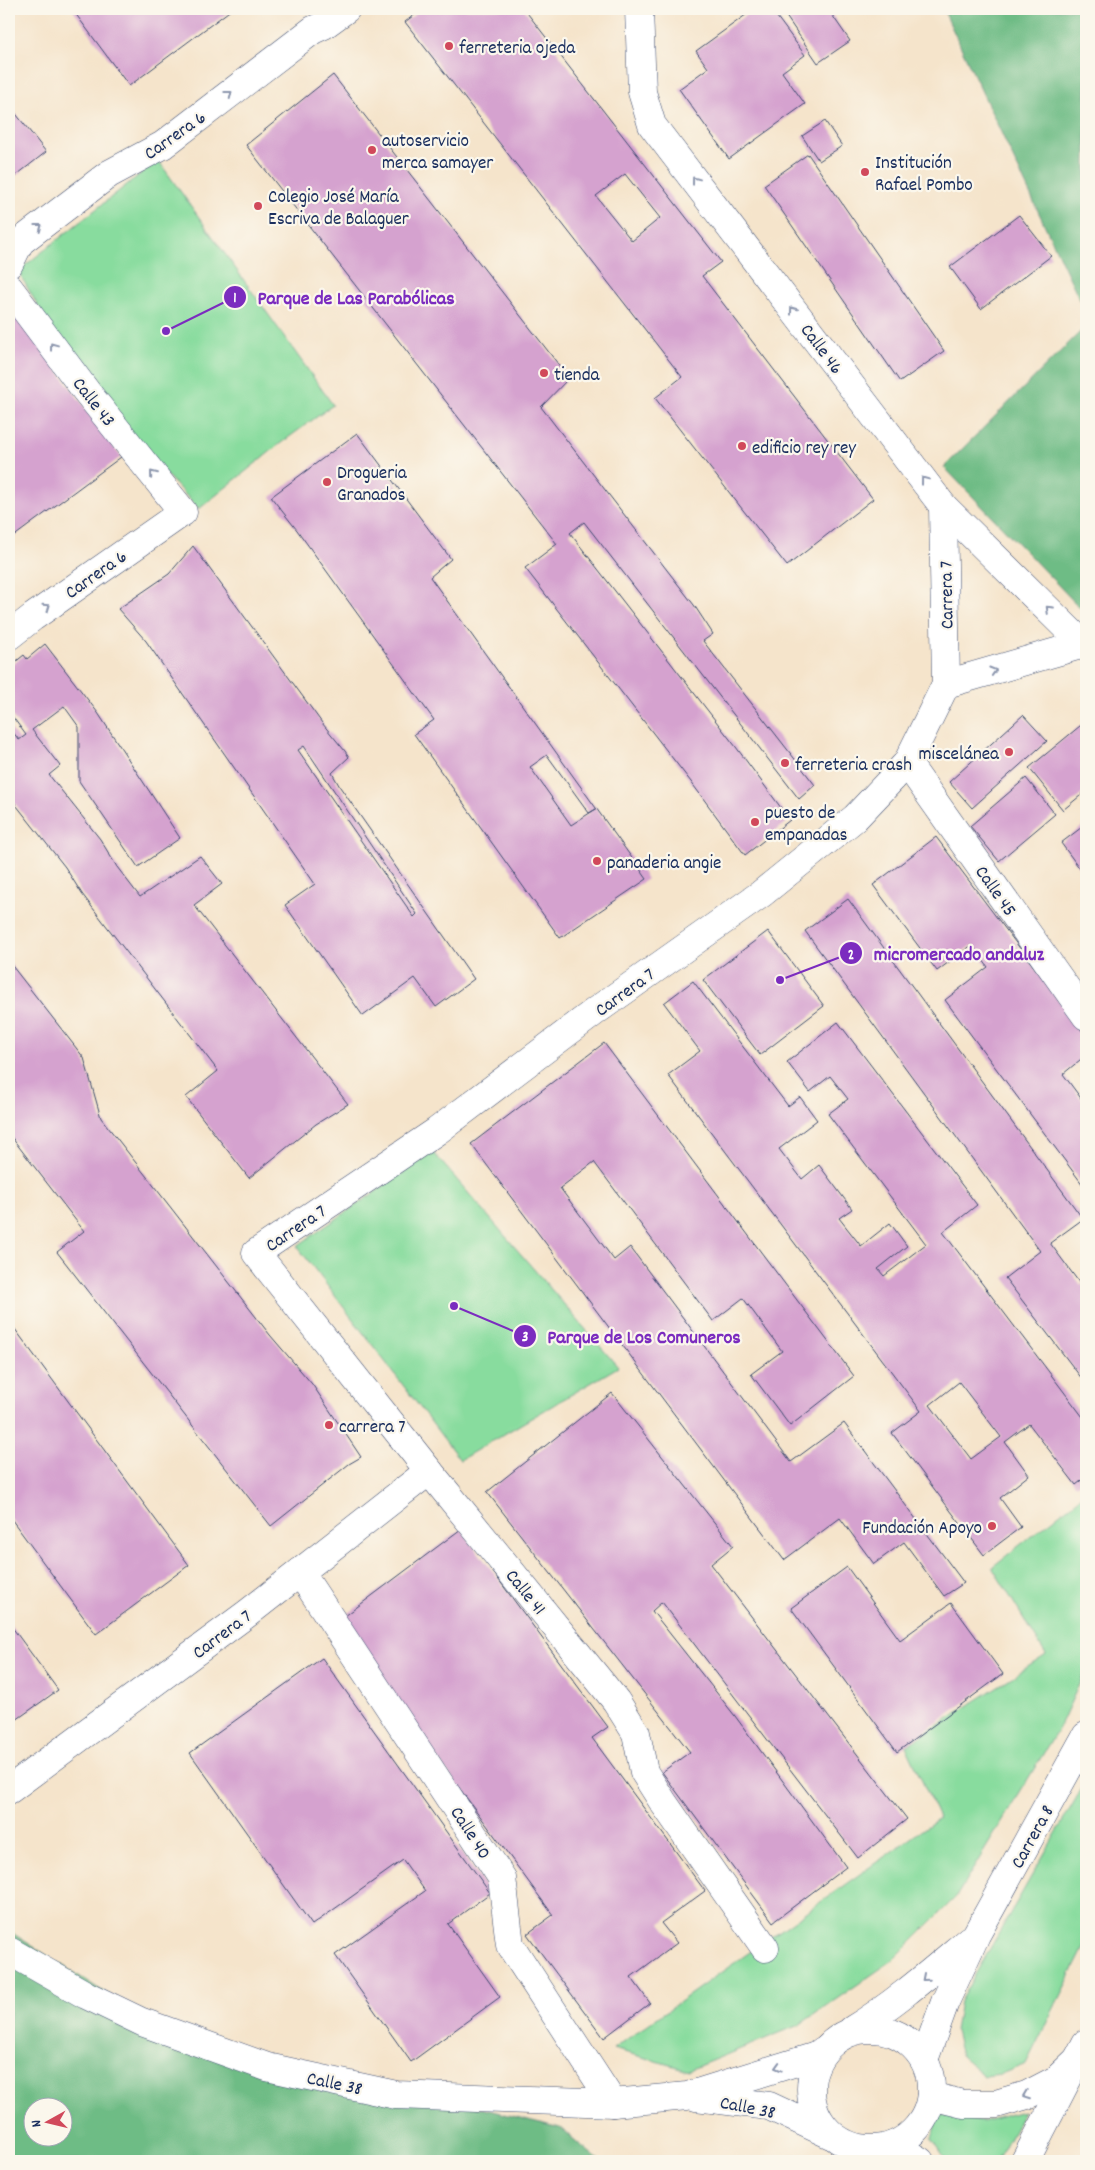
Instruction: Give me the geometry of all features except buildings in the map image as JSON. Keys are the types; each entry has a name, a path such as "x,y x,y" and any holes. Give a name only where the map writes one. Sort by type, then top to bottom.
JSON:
{"main road":[{"name":"Carrera 6","path":"9,264 20,242 109,174 163,145 312,30 346,9"},
{"name":"Calle 46","path":"639,9 642,92 652,125 943,506 1085,645"},
{"name":"Calle 43","path":"9,288 86,391 183,512"},
{"name":"Carrera 7","path":"256,1253 437,1131 597,1010 761,894 855,818 907,764 946,684 943,506"},
{"name":"Carrera 6","path":"9,636 33,617 183,512"},
{"path":"946,684 1085,645"},
{"name":"Calle 45","path":"907,764 1086,1016"},
{"name":"Calle 41","path":"256,1253 616,1701 636,1733 644,1772 764,1948"},
{"name":"Carrera 7","path":"9,1790 99,1722 129,1702 300,1572 429,1470"},
{"name":"Calle 40","path":"300,1572 502,1878 510,1945 613,2103"},
{"name":"Carrera 8","path":"924,2060 946,2002 976,1935 1086,1736"},
{"name":"Carrera 8","path":"834,2042 874,2017 915,1987 976,1935"},
{"name":"Calle 38","path":"9,1951 86,1995 142,2022 267,2067 396,2095 613,2103 687,2096 816,2056 834,2042"},
{"path":"862,2029 880,2029 898,2034 913,2044 924,2060 932,2084 931,2096 923,2121 915,2131 893,2145 881,2149 862,2148 843,2143 824,2126 812,2102 812,2075 834,2042 862,2029"},
{"path":"931,2096 963,2104 996,2104 1019,2098 1056,2080 1083,2050"},
{"path":"1025,2161 1083,2050"},
{"name":"Calle 38","path":"687,2096 769,2106 833,2136"},
{"path":"893,2145 920,2161"}],"green space":[{"path":"943,9 1086,9 1086,313"},
{"path":"158,160 333,405 281,443 199,509 86,391 18,271"},
{"path":"1086,326 1086,614 944,467"},
{"path":"433,1152 618,1367 460,1460 297,1246"},
{"path":"1086,1493 1086,1669 1059,1728 956,1897 893,1960 799,2025 689,2070 613,2049 939,1818 906,1746 1046,1655 992,1567"},
{"path":"1086,1781 1086,1944 1026,2064 1001,2074 985,2076 961,2056 955,2031 960,2001"},
{"path":"9,1931 169,2034 560,2128 600,2161 9,2161"},
{"path":"1024,2111 997,2161 947,2161 932,2138 938,2114 981,2122"}],"place":[{"name":"ferreteria ojeda","path":"449,46"},
{"name":"autoservicio merca samayer","path":"372,150"},
{"name":"Institución Rafael Pombo","path":"865,172"},
{"name":"Colegio José María Escriva de Balaguer","path":"258,206"},
{"name":"Parque de Las Parabólicas","path":"166,331"},
{"name":"tienda","path":"544,373"},
{"name":"edificio rey rey","path":"742,446"},
{"name":"Drogueria Granados","path":"327,482"},
{"name":"miscelánea","path":"1009,752"},
{"name":"ferreteria crash","path":"785,763"},
{"name":"puesto de empanadas","path":"755,822"},
{"name":"panaderia angie","path":"597,861"},
{"name":"micromercado andaluz","path":"780,980"},
{"name":"Parque de Los Comuneros","path":"454,1306"},
{"name":"carrera 7","path":"329,1425"},
{"name":"Fundación Apoyo","path":"992,1526"}]}
